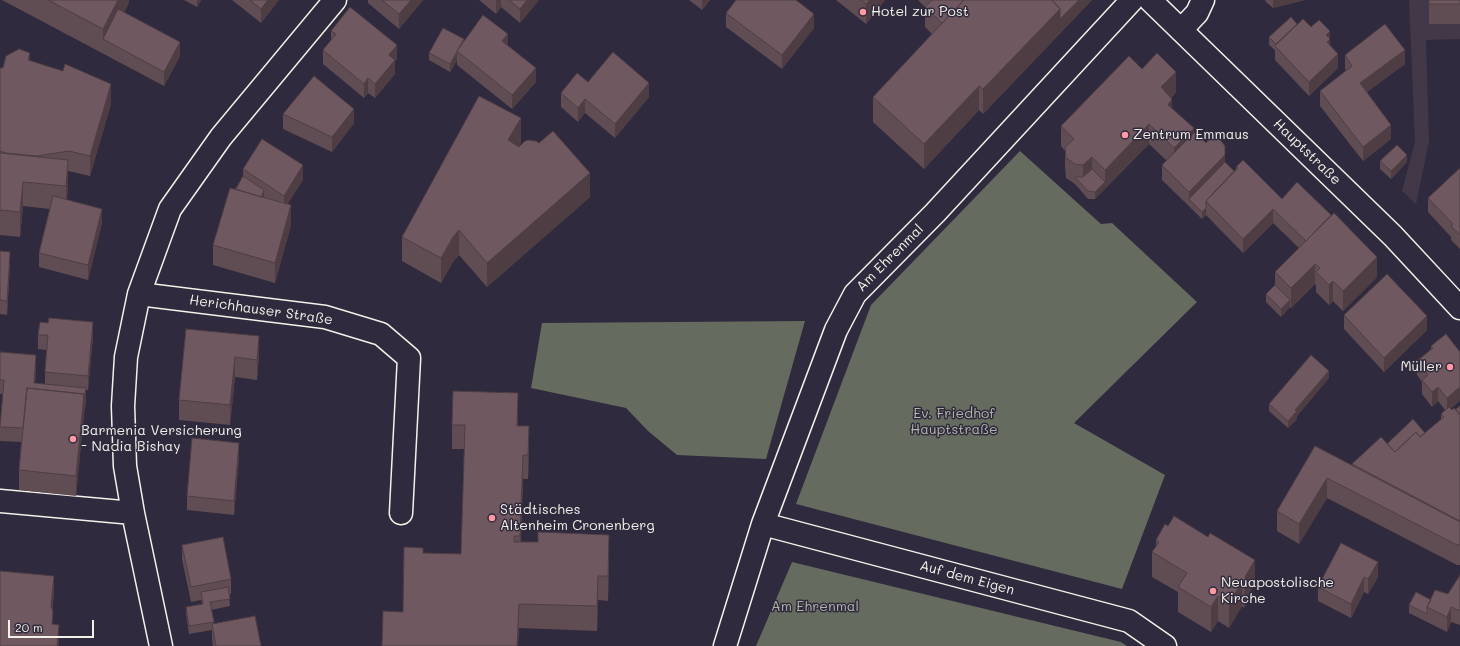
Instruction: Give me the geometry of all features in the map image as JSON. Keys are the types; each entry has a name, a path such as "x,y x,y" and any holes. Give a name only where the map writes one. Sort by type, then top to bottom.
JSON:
{"street":[{"path":"161,646 133,513 125,466 123,406 126,357 139,294 170,209 221,137 335,0"},
{"name":"Am Ehrenmal","path":"725,646 763,524 836,330 855,294 935,213 1132,0"},
{"name":"Hauptstraße","path":"1150,0 1393,236 1460,308"},
{"path":"1181,30 1197,13 1203,0"},
{"name":"Herichhauser Straße","path":"139,294 325,318 381,334 409,358 401,513"},
{"path":"0,501 133,513"},
{"name":"Auf dem Eigen","path":"763,524 1129,621 1165,646"}],"shaded area":[{"path":"1409,0 1460,0 1460,39 1426,40 1429,141 1416,204 1402,191 1415,142"}],"green space":[{"name":"Ev. Friedhof Hauptstraße","path":"1020,151 1101,224 1112,223 1197,302 1074,423 1165,475 1122,589 796,504 871,305"},
{"path":"805,321 766,459 677,455 648,431 626,408 531,388 542,323"},
{"name":"Am Ehrenmal","path":"792,562 1121,642 1127,646 756,646"}],"building":[{"path":"48,0 118,0 103,29"},
{"path":"250,0 268,0 261,9"},
{"path":"382,0 411,0 399,14"},
{"path":"509,0 527,0 520,9"},
{"path":"736,0 796,0 814,14 782,55 726,13"},
{"path":"861,0 870,0 866,4"},
{"path":"932,0 964,0 942,23 925,7"},
{"path":"964,0 1052,0 1060,9 983,89 979,86 924,144 873,97"},
{"path":"1052,0 1079,0 1060,19 1060,9"},
{"path":"1429,0 1460,0 1460,4 1429,4"},
{"path":"350,7 397,45 389,55 395,60 375,84 368,78 364,84 323,50 336,34 331,31"},
{"path":"118,9 180,42 164,72 103,39"},
{"path":"483,15 508,34 502,41 536,68 512,95 457,51"},
{"path":"1291,17 1297,24 1276,44 1269,37"},
{"path":"1303,19 1311,27 1319,20 1330,31 1326,35 1330,39 1327,42 1338,54 1309,82 1275,46"},
{"path":"1385,24 1405,50 1360,83 1391,125 1363,147 1320,91 1352,66 1345,55"},
{"path":"443,28 464,39 450,64 429,53"},
{"path":"19,49 30,53 28,60 63,71 65,64 111,84 90,156 69,151 36,156 0,151 0,68 3,68 6,56"},
{"path":"613,52 649,83 615,124 585,99 578,108 561,93 577,73 588,82"},
{"name":"Zentrum Emmaus","path":"1157,53 1176,72 1161,87 1172,99 1168,105 1194,128 1174,148 1149,124 1105,170 1092,157 1083,165 1075,164 1066,158 1065,147 1074,139 1061,126 1129,56 1142,69"},
{"path":"314,76 354,109 332,137 283,114"},
{"path":"479,96 521,118 508,140 519,147 528,140 539,143 553,131 590,173 487,263 459,230 453,237 441,258 402,237"},
{"path":"1195,132 1206,143 1210,138 1218,137 1225,146 1225,155 1189,192 1162,165"},
{"path":"262,139 303,165 284,196 243,169"},
{"path":"1397,145 1407,155 1391,171 1380,161"},
{"path":"0,153 68,160 66,186 23,182 20,212 0,210"},
{"path":"1243,160 1282,199 1297,182 1331,215 1306,241 1273,209 1243,239 1206,201 1238,168 1236,167"},
{"path":"1225,162 1234,171 1206,201 1206,208 1202,212 1189,199"},
{"path":"1460,168 1460,235 1451,226 1453,224 1428,198"},
{"path":"1092,169 1105,182 1095,192 1088,191 1075,177 1083,177"},
{"path":"243,176 264,190 261,197 236,189"},
{"path":"230,188 291,205 275,263 213,245"},
{"path":"53,196 102,209 88,265 39,253"},
{"path":"1334,213 1377,257 1343,291 1333,281 1329,285 1316,272 1320,268 1315,264 1291,288 1275,272"},
{"path":"0,251 10,252 7,301 0,300"},
{"path":"1387,274 1427,316 1384,358 1344,315"},
{"path":"1275,285 1290,300 1281,309 1266,294"},
{"path":"49,318 93,322 88,376 45,372 48,335 38,335 40,322 48,323"},
{"path":"186,329 259,336 257,360 235,357 230,405 179,400"},
{"path":"1446,334 1460,352 1460,387 1447,398 1438,387 1432,392 1422,380 1428,375 1417,361 1433,348 1431,346"},
{"path":"0,352 36,355 34,383 86,388 84,399 84,394 27,388 23,428 0,427 4,380 0,380"},
{"path":"1311,355 1329,371 1295,410 1297,411 1288,421 1269,404"},
{"path":"27,388 84,394 76,476 19,470"},
{"name":"Städtisches Altenheim Cronenberg","path":"453,391 518,393 517,426 529,426 528,455 523,455 520,536 514,536 514,542 538,542 538,532 609,535 608,576 598,576 597,606 519,604 517,646 382,646 383,611 403,612 404,547 423,548 423,553 461,554 465,425 452,425"},
{"path":"1460,406 1460,415 1456,409"},
{"path":"1449,407 1452,410 1454,408 1460,415 1460,521 1352,464 1381,437 1395,452 1416,432 1420,437 1444,417 1441,414"},
{"path":"1413,419 1425,433 1420,437 1416,432 1395,452 1387,444"},
{"path":"192,438 239,443 234,501 187,496"},
{"path":"1315,446 1460,522 1460,545 1457,545 1327,478 1299,524 1277,511"},
{"path":"1174,516 1208,537 1210,533 1255,560 1245,577 1247,579 1244,583 1242,582 1229,603 1218,596 1211,607 1178,587 1187,573 1152,552 1159,542 1156,540 1165,524 1168,526"},
{"path":"223,537 231,579 191,587 182,545"},
{"path":"1341,543 1378,562 1368,579 1364,577 1351,604 1318,587"},
{"path":"0,571 54,576 51,606 53,611 52,624 59,625 57,646 0,646"},
{"path":"1460,575 1460,611 1451,607 1447,617 1427,607 1435,590 1448,594"},
{"path":"228,587 230,599 210,602 214,622 189,626 186,607 203,604 201,592"},
{"path":"1416,592 1431,600 1427,607 1427,614 1409,605"},
{"path":"255,616 261,646 216,646 212,624"}],"place":[{"name":"Hotel zur Post","path":"863,12"},
{"name":"Zentrum Emmaus","path":"1125,135"},
{"name":"Müller","path":"1450,367"},
{"name":"Barmenia Versicherung - Nadia Bishay","path":"73,439"},
{"name":"Städtisches Altenheim Cronenberg","path":"492,518"},
{"name":"Neuapostolische Kirche","path":"1213,591"}]}
